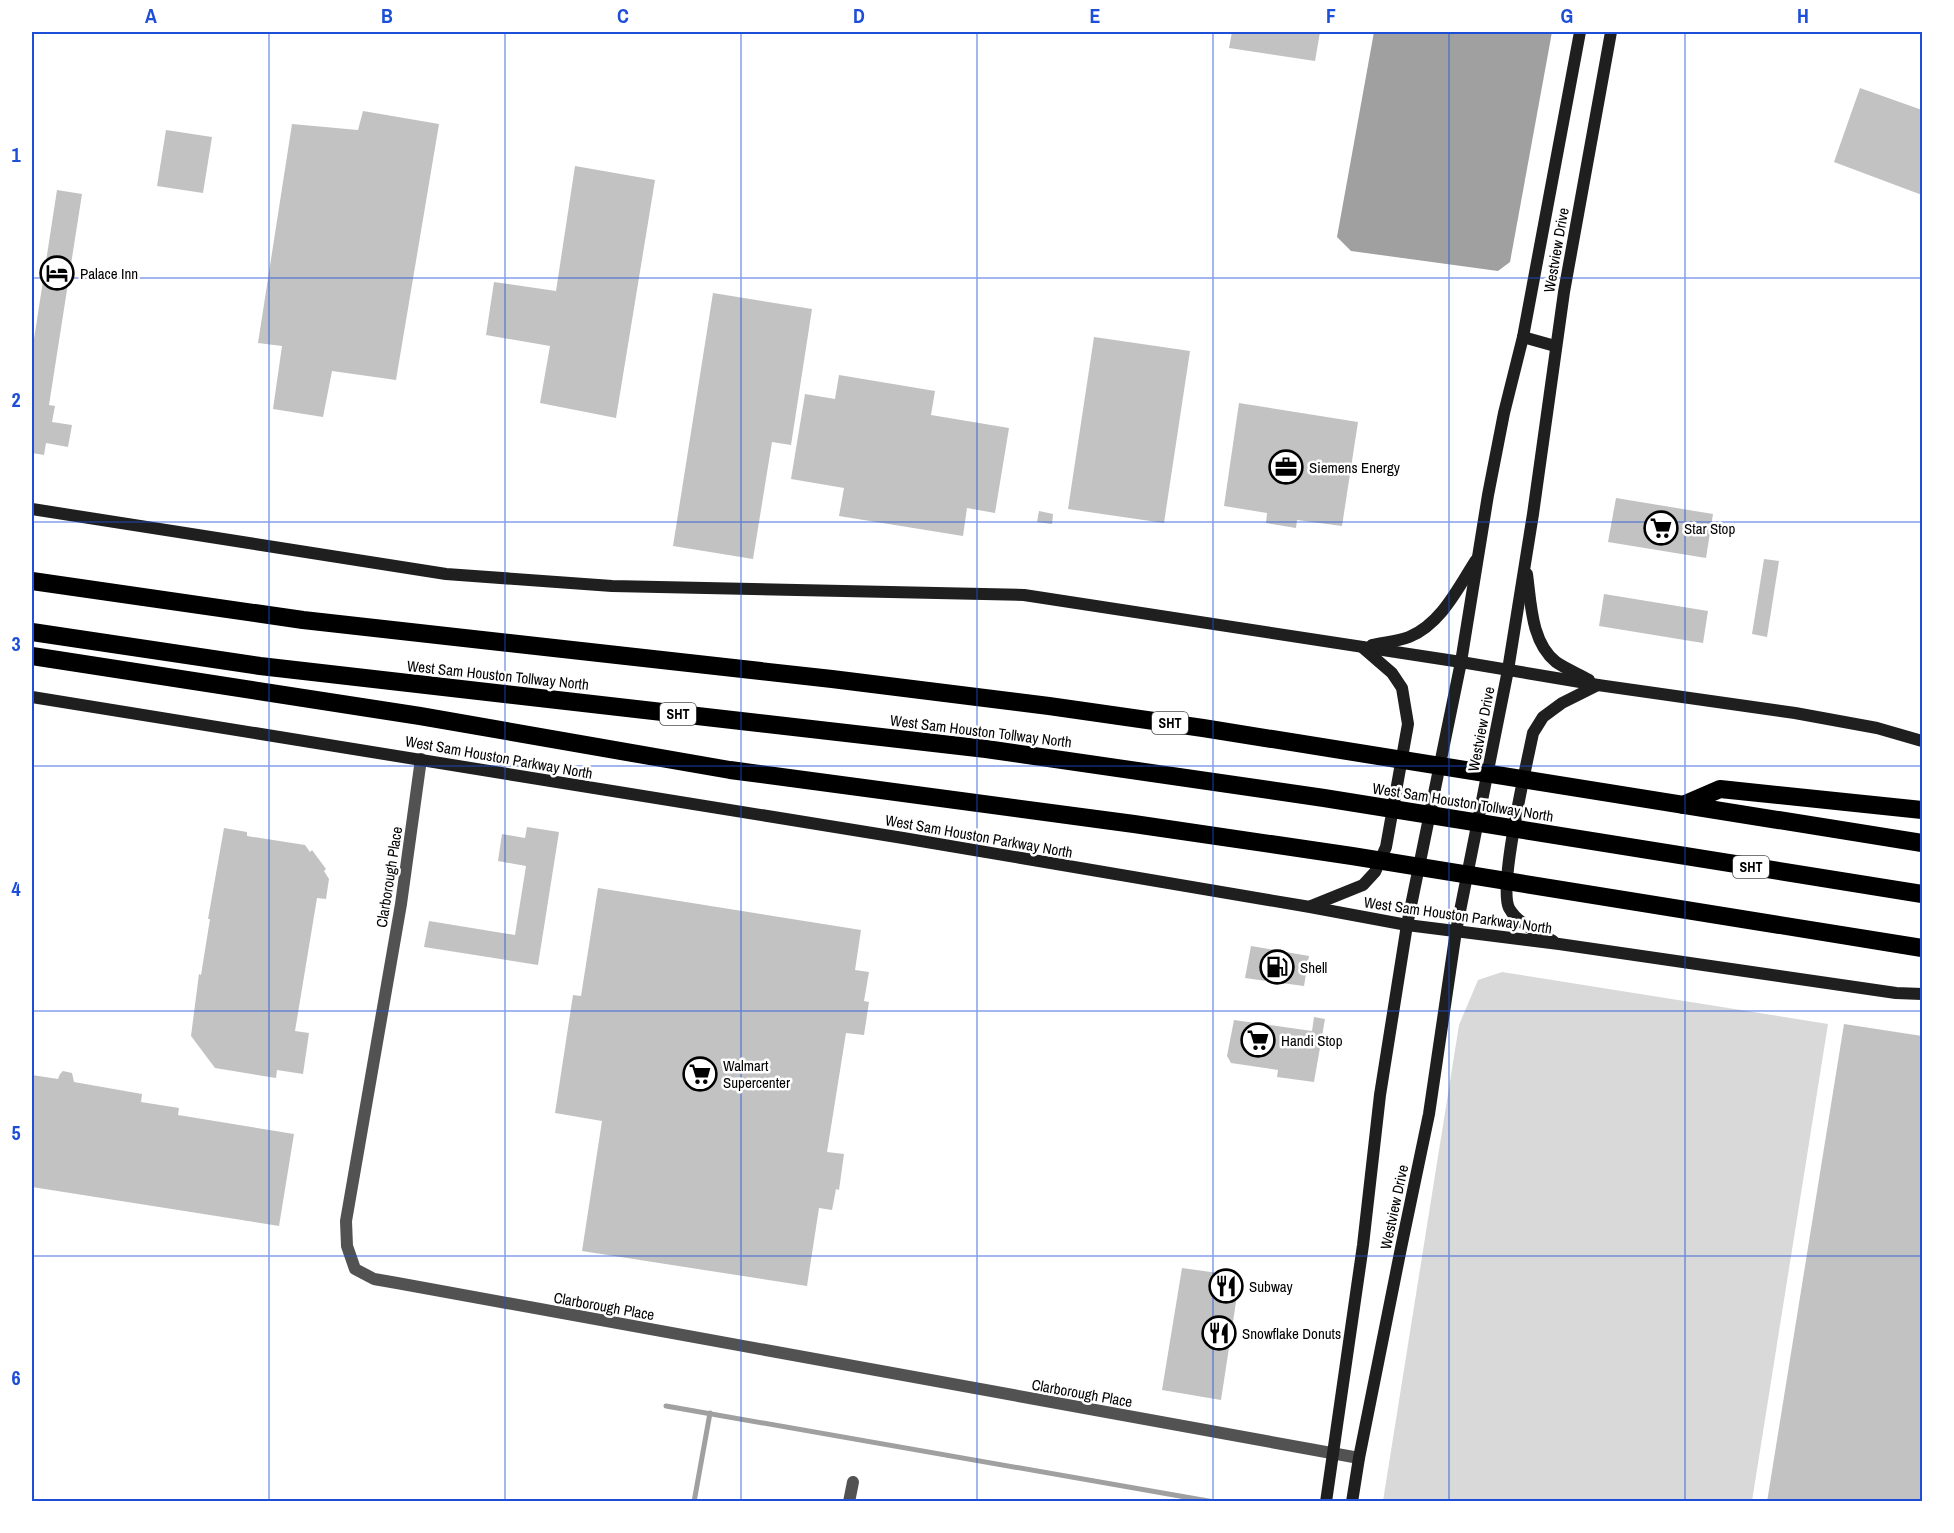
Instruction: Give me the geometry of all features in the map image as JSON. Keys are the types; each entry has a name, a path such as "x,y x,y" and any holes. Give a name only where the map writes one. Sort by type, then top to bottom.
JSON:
{"highway":[{"name":"SHT","path":"32,581 313,621 957,694 1174,724 1923,843"},
{"name":"West Sam Houston Tollway North","path":"32,632 260,666 986,748 1324,798 1923,894"},
{"path":"32,656 396,712 730,770 1134,824 1352,856 1923,948"},
{"path":"1683,805 1720,789 1923,810"}],"main road":[{"name":"Westview Drive","path":"1326,1502 1363,1245 1380,1095 1407,925 1461,662 1504,413 1523,337 1580,32"},
{"name":"Westview Drive","path":"1352,1502 1429,1114 1456,931 1508,670 1555,346 1611,32"},
{"path":"1523,337 1555,346"},
{"path":"32,509 446,574 612,586 1024,595 1923,735"},
{"path":"1362,646 1408,637 1428,625 1442,611 1478,557"},
{"path":"1525,564 1535,627 1547,652 1556,662 1598,685"},
{"path":"1310,907 1363,885 1376,872 1386,847 1408,723 1402,688 1392,673 1362,646"},
{"path":"1559,944 1530,928 1510,910 1505,897 1508,870 1533,733 1543,717 1562,703 1598,685"},
{"name":"West Sam Houston Parkway North","path":"32,697 421,759 1407,925 1559,944 1923,996"},
{"path":"1877,728 1923,741"}],"street":[{"name":"Clarborough Place","path":"421,759 401,904 346,1221 346,1246 355,1269 374,1279 1359,1458"},
{"path":"849,1502 853,1482"}],"shaded area":[{"path":"1374,32 1552,32 1510,262 1498,271 1351,251 1337,237"},
{"path":"1502,972 1828,1024 1752,1501 1383,1501 1459,1025 1478,980"}],"building":[{"path":"1232,32 1320,32 1315,61 1229,48"},
{"path":"1860,88 1922,110 1922,195 1834,162"},
{"path":"363,111 439,124 396,380 332,371 323,417 273,409 282,346 258,343 292,124 358,130"},
{"path":"166,130 212,137 203,193 157,186"},
{"path":"575,166 655,180 616,418 540,403 550,346 486,335 494,282 556,291"},
{"name":"Palace Inn","path":"57,190 82,194 49,405 55,406 52,422 72,425 68,447 46,443 44,455 32,453 32,352"},
{"path":"713,293 812,309 791,445 772,442 753,559 673,546"},
{"path":"1094,337 1190,351 1164,523 1068,509"},
{"path":"839,375 935,391 931,415 1009,428 995,513 967,508 963,536 839,516 844,488 791,479 805,394 835,399"},
{"path":"1239,403 1358,422 1342,526 1297,520 1296,528 1266,523 1267,513 1224,506"},
{"name":"Star Stop","path":"1616,498 1713,514 1706,558 1608,542"},
{"path":"1039,511 1053,514 1052,524 1037,522"},
{"path":"1764,559 1779,561 1767,637 1752,634"},
{"path":"1604,594 1708,611 1703,643 1599,626"},
{"path":"527,827 559,832 538,965 424,947 429,921 515,935 526,866 498,861 502,834 525,838"},
{"path":"224,828 247,832 247,836 305,845 310,852 312,850 326,869 324,871 329,879 326,899 317,898 295,1031 309,1033 303,1074 277,1070 276,1078 215,1068 191,1036 199,974 201,975"},
{"name":"Walmart Supercenter","path":"598,888 861,930 855,970 869,972 864,1001 869,1002 864,1035 846,1033 827,1152 844,1154 839,1190 836,1189 832,1210 819,1208 807,1286 582,1251 602,1121 555,1113 573,995 581,996"},
{"name":"Shell","path":"1251,946 1309,956 1304,986 1245,978"},
{"path":"1314,1017 1325,1019 1314,1082 1277,1077 1278,1070 1231,1063 1227,1056 1234,1020 1312,1031"},
{"path":"1844,1024 1922,1036 1922,1502 1767,1502"},
{"path":"63,1071 72,1073 74,1082 142,1094 141,1102 179,1108 178,1115 294,1134 279,1226 32,1187 32,1075 58,1079"},
{"path":"1182,1268 1240,1276 1221,1400 1162,1390"}],"waterway":[{"path":"666,1406 1214,1502"},
{"path":"694,1502 710,1413"}],"place":[{"name":"Palace Inn","path":"57,273"},
{"name":"Siemens Energy","path":"1286,467"},
{"name":"Star Stop","path":"1661,528"},
{"name":"Shell","path":"1277,967"},
{"name":"Handi Stop","path":"1258,1040"},
{"name":"Walmart Supercenter","path":"700,1074"},
{"name":"Subway","path":"1226,1286"},
{"name":"Snowflake Donuts","path":"1219,1333"}]}
